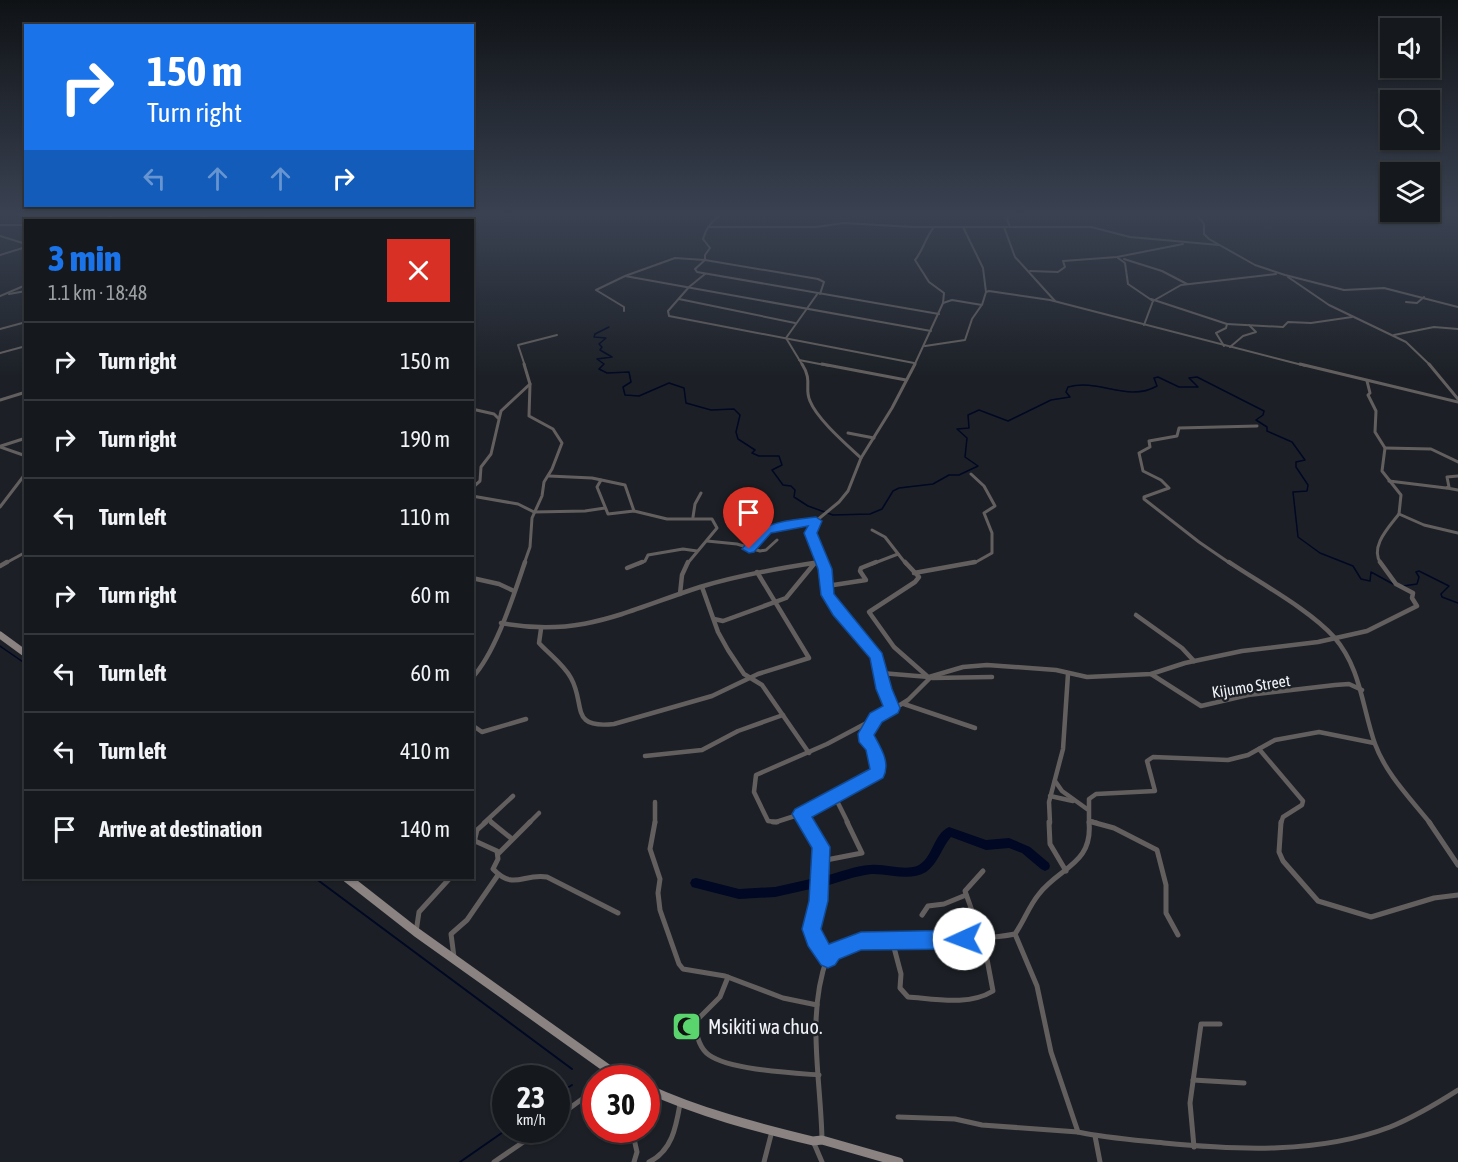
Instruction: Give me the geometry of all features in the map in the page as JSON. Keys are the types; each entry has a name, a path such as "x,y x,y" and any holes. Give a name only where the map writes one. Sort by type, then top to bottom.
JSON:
{"main road":[{"path":"0,635 24,652"},
{"path":"349,879 416,932 605,1065"},
{"path":"660,1095 680,1104 754,1127 818,1140 899,1162"}],"street":[{"path":"624,311 621,303 596,290 646,268"},
{"path":"696,268 697,272 706,274 939,314"},
{"path":"753,268 821,280 824,285 795,323 786,339"},
{"path":"891,710 877,656 831,603 822,562 811,533 816,521 848,491 861,458 906,380 944,303 944,293 929,282 920,268"},
{"path":"924,346 965,340 972,319 982,305 986,292 983,268"},
{"path":"1027,268 1055,302"},
{"path":"1030,271 1058,272 1063,268"},
{"path":"1124,268 1123,275 1132,289 1153,300 1227,324 1282,327 1288,322 1317,322 1355,317"},
{"path":"1153,268 1187,284"},
{"path":"1264,268 1344,290 1374,287 1424,297 1458,307"},
{"path":"706,274 689,287 667,312 669,316 914,363"},
{"path":"1144,325 1153,300 1175,288 1187,284 1280,274"},
{"path":"1285,275 1329,305 1409,344 1425,358 1458,400"},
{"path":"625,276 932,331"},
{"path":"0,296 24,286"},
{"path":"0,296 24,291"},
{"path":"986,292 1055,302 1367,381 1458,400"},
{"path":"1406,302 1417,303 1424,297"},
{"path":"679,299 795,323"},
{"path":"944,303 952,300 982,305"},
{"path":"0,329 24,323"},
{"path":"1224,346 1216,333 1226,328 1227,324"},
{"path":"1230,347 1243,336 1256,332 1249,325"},
{"path":"1393,335 1434,327 1458,329"},
{"path":"474,676 483,666 515,591 530,547 532,518 561,440 553,429 529,416 530,384 525,372 527,366 519,345 557,335"},
{"path":"786,339 809,376 809,400 835,434 861,458"},
{"path":"1,359 0,353 24,347"},
{"path":"798,360 906,380"},
{"path":"876,718 865,738 874,748 879,770 877,773 801,814 773,823 768,821 760,807 753,779 756,775 809,753 891,710 904,704 929,677 963,667 987,665 1016,669 1047,669 1087,677 1150,674 1195,662 1279,645 1318,642 1382,625 1418,606 1412,598 1413,593 1396,584 1378,560 1377,553 1381,538 1399,514 1401,495 1382,471 1385,448 1375,432 1376,411 1368,395 1370,393 1367,381"},
{"path":"474,486 480,481 481,467 491,454 501,411 530,384"},
{"path":"0,400 24,393"},
{"path":"474,409 494,414 499,419"},
{"path":"1257,426 1179,428 1178,436 1149,441 1150,447 1139,453 1142,468 1169,488 1144,497 1144,499 1200,542 1308,615 1334,637 1352,665 1362,690 1375,743 1387,770 1441,837 1458,865"},
{"path":"848,433 874,438"},
{"path":"0,446 24,439"},
{"path":"0,446 24,455"},
{"path":"1385,448 1431,449 1458,462"},
{"path":"913,573 976,562 992,553 992,533 984,513 995,506 984,486 971,474"},
{"path":"0,507 24,476"},
{"path":"548,476 601,480 625,485 634,511"},
{"path":"1446,488 1449,487 1448,477 1458,476"},
{"path":"601,480 597,487 609,515 634,511 666,519 708,518 716,523 717,528 686,564 681,575 680,594"},
{"path":"1389,481 1458,490"},
{"path":"693,517 695,504 701,493"},
{"path":"474,496 518,504 534,512 585,511 605,508"},
{"path":"1399,514 1424,525 1458,533"},
{"path":"749,549 766,530 816,521"},
{"path":"872,530 885,537 913,573 919,577 913,585 895,593 869,612 880,632 909,663 929,677"},
{"path":"707,541 737,544 763,551 777,540"},
{"path":"627,568 645,561 648,555 683,549 698,551"},
{"path":"0,566 24,553"},
{"path":"827,586 866,580 859,569 898,554"},
{"path":"501,623 559,630 596,623 702,587 757,572 822,562"},
{"path":"713,619 723,621 786,598 815,563"},
{"path":"541,629 539,643 571,678 578,710 592,725 614,724 694,701 808,658 777,602 757,572"},
{"path":"474,578 499,584 515,591"},
{"path":"702,587 713,619 728,650 744,674 750,678"},
{"path":"1136,615 1182,648 1195,662"},
{"path":"499,629 513,626"},
{"path":"881,673 929,677 992,677"},
{"path":"1066,872 1050,844 1050,796 1063,749 1068,674"},
{"name":"Kijumo Street","path":"1150,674 1205,706 1248,695 1335,685 1349,684 1362,690"},
{"path":"758,677 809,753"},
{"path":"904,704 975,728"},
{"path":"645,756 702,750 738,731 783,715"},
{"path":"474,727 482,732 526,719"},
{"path":"1015,934 1041,891 1066,872 1086,848 1090,821 1087,809 1089,799 1096,794 1155,791 1148,761 1154,757 1228,759 1248,755 1275,740 1320,732 1375,743"},
{"path":"1259,749 1303,801 1302,805 1283,817 1279,852 1283,861 1318,901 1371,917 1434,898 1458,895"},
{"path":"1054,780 1062,791 1087,809"},
{"path":"474,844 477,830 513,796"},
{"path":"1050,796 1077,801"},
{"path":"821,861 862,853 835,797"},
{"path":"656,802 656,817 650,849 660,879 658,893 660,910 674,954 683,969 728,977 769,995 797,1003 817,1005"},
{"path":"539,813 498,854 493,869 498,876 517,883 540,875 546,876 618,913"},
{"path":"801,814 821,847 818,901 812,929 815,940 828,958"},
{"path":"488,818 494,826 512,839"},
{"path":"1090,821 1114,828 1157,850 1166,885 1166,913 1178,935"},
{"path":"475,841 497,851 498,854"},
{"path":"892,940 902,974 900,988 908,998 973,999 989,995 993,991 977,925 966,895 968,886 983,871"},
{"path":"455,958 450,940 451,934 467,920 498,876"},
{"path":"416,932 419,912 449,879"},
{"path":"922,915 928,906 944,904 966,895"},
{"path":"822,1162 818,1140 817,1005 821,971 832,953 849,944 861,941 980,938 1015,934"},
{"path":"1015,934 1037,986 1051,1052 1077,1132"},
{"path":"728,977 720,997 695,1022 705,1052 712,1057 756,1067 819,1075"},
{"path":"1194,1147 1190,1103 1201,1024 1220,1024"},
{"path":"1193,1080 1244,1083"},
{"path":"898,1117 955,1119 982,1125 1077,1132 1194,1147 1264,1148 1329,1142 1408,1121 1458,1090"},
{"path":"649,1162 663,1155 669,1146 680,1104"},
{"path":"764,1162 772,1131"},
{"path":"1095,1136 1100,1162"},
{"path":"494,1162 522,1143"},
{"path":"634,1162 637,1152 635,1143"}],"waterway":[{"path":"609,327 595,334 594,337 606,338 599,344 602,347 600,350 612,357 597,359 604,364 599,369 607,373 629,372 631,382 623,387 625,395 639,396 669,383 684,388 686,403 711,410 734,409 740,415 736,432 738,439 755,450 752,453 759,456 779,456 782,465 772,470 783,485 791,486 795,490 794,497 808,506 833,515 870,514 882,509 893,491 899,488 933,484 949,475 959,475 978,466 965,457 967,438 957,429 969,428 968,415 979,410 1008,421 1051,400 1070,397 1066,392 1068,387 1091,385 1135,392 1146,391 1157,386 1154,378 1158,377 1179,387 1198,387 1189,378 1197,377 1264,411 1263,415 1256,420 1267,427 1267,431 1292,442 1305,460 1296,462 1296,467 1308,485 1307,491 1293,492 1298,537 1320,553 1353,566 1361,579 1370,581 1371,572 1393,584"},
{"path":"1403,586 1417,584 1419,577 1416,572 1419,571 1449,586 1441,594 1442,597 1458,603"},
{"path":"0,646 24,663"},
{"path":"825,881 873,869 908,872 921,869 949,832 986,845 1009,843 1026,850 1045,866"},
{"path":"316,879 572,1069"},
{"path":"696,883 739,894 775,892 815,883"},
{"path":"460,1162 492,1140"}],"place":[{"name":"Msikiti wa chuo.","path":"687,1027"}],"route":[{"path":"749,549 766,530 816,521 811,533 825,569 831,603 877,656 884,689 892,708 889,712 876,718 865,738 874,748 879,770 877,773 801,814 821,847 818,901 812,929 815,940 828,958 832,953 849,944 861,941 964,939"}]}
